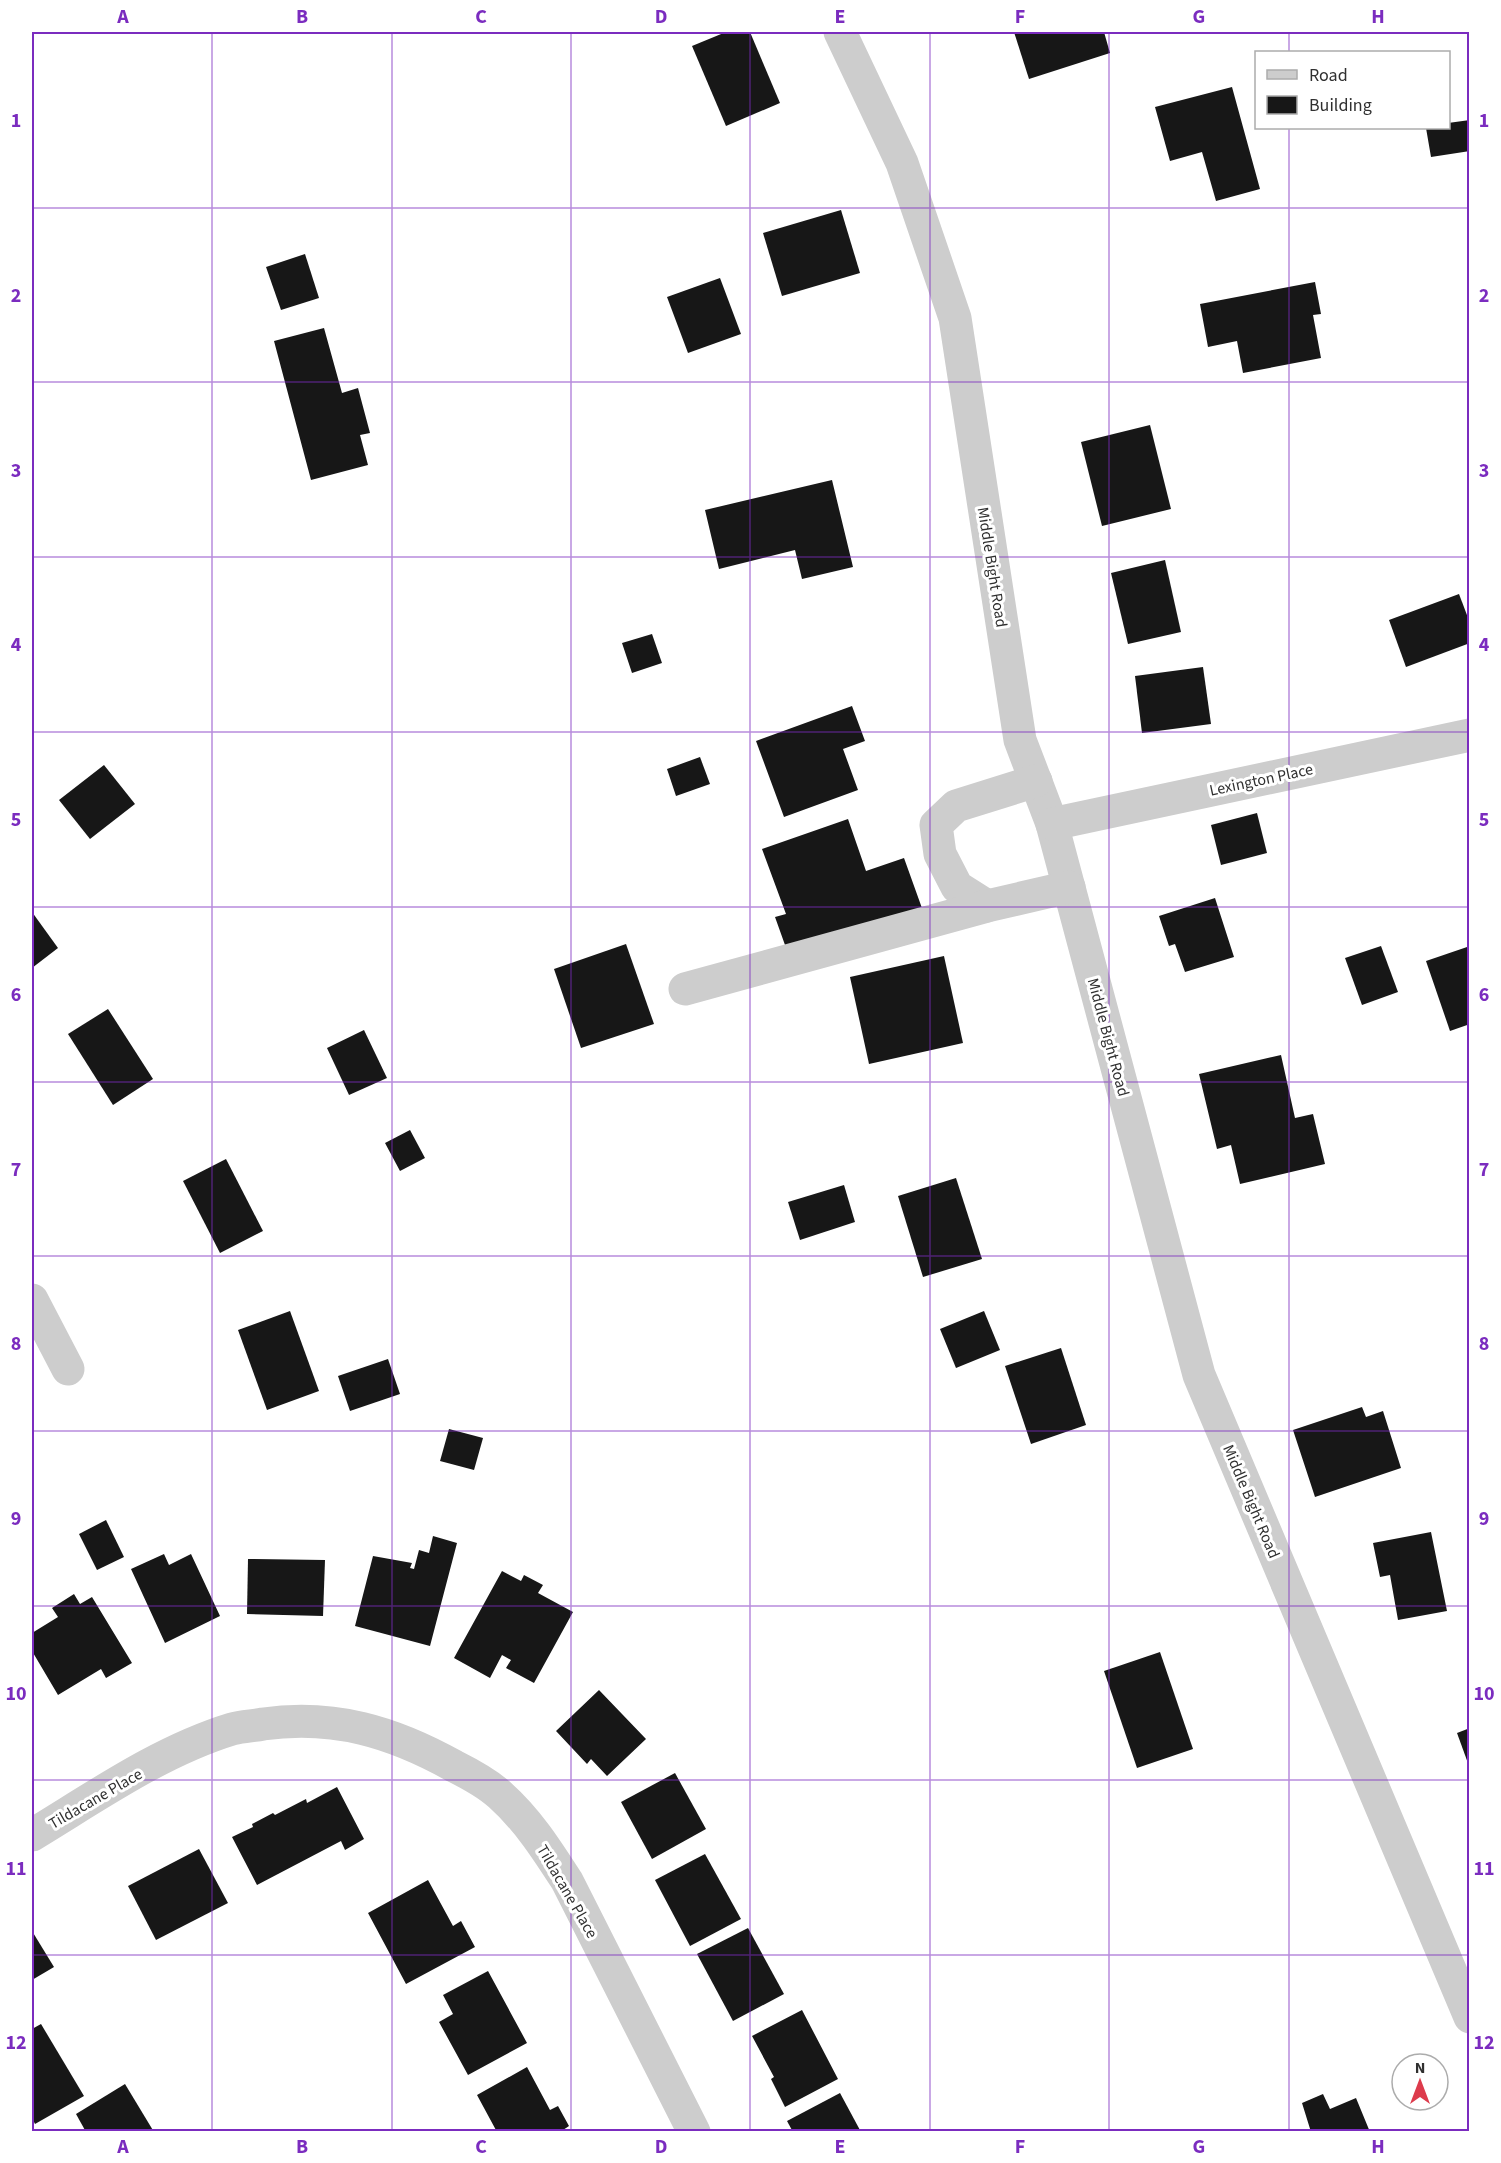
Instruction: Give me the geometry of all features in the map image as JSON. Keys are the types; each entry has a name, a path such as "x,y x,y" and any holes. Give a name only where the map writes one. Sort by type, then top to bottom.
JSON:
{"street":[{"name":"Middle Bight Road","path":"840,32 902,163 955,318 1020,740 1052,824 1199,1375 1470,2018"},
{"name":"Lexington Place","path":"1052,824 1470,735"},
{"path":"987,906 957,887 940,854 936,825 956,806 1036,781"},
{"path":"685,989 987,906 1069,887"},
{"path":"32,1300 68,1369"},
{"name":"Tildacane Place","path":"32,1835 124,1780 182,1749 233,1729 288,1720 338,1723 382,1733 421,1747 471,1775 499,1794 522,1816 545,1847 567,1881 694,2132"}],"building":[{"path":"726,32 750,32 780,103 726,126 692,46"},
{"path":"1014,32 1104,32 1110,53 1029,79"},
{"path":"1232,87 1260,189 1216,201 1202,152 1170,161 1155,107"},
{"path":"1470,120 1470,151 1431,157 1426,129 1450,129 1450,123"},
{"path":"841,210 860,273 782,296 763,233"},
{"path":"305,254 319,298 281,310 266,267"},
{"path":"720,278 741,334 688,353 667,297"},
{"path":"1315,282 1321,314 1313,315 1321,358 1243,373 1237,341 1208,347 1200,304"},
{"path":"324,328 342,393 358,388 370,433 360,435 368,465 311,480 274,341"},
{"path":"1150,425 1171,509 1102,526 1081,442"},
{"path":"832,480 853,567 802,579 795,550 719,569 705,510"},
{"path":"1165,560 1181,632 1128,644 1111,573"},
{"path":"1459,594 1470,623 1470,643 1406,667 1389,620"},
{"path":"652,634 662,663 632,673 622,643"},
{"path":"1203,667 1211,724 1142,733 1135,676"},
{"path":"852,706 865,741 843,749 858,790 784,817 756,741"},
{"path":"700,757 710,784 676,796 667,769"},
{"path":"104,765 135,804 90,839 59,800"},
{"path":"1257,813 1267,853 1221,865 1211,825"},
{"path":"848,819 866,871 904,858 923,911 790,959 775,917 786,914 762,849"},
{"path":"1215,898 1234,957 1185,972 1175,944 1169,946 1159,916"},
{"path":"32,912 58,948 32,968"},
{"path":"626,944 654,1024 581,1048 554,969"},
{"path":"1381,946 1398,992 1362,1005 1345,958"},
{"path":"1470,946 1470,1024 1450,1031 1426,961"},
{"path":"944,956 963,1043 869,1064 850,977"},
{"path":"108,1009 153,1079 113,1105 68,1034"},
{"path":"364,1030 387,1078 349,1095 327,1048"},
{"path":"1281,1055 1295,1118 1313,1114 1325,1164 1240,1184 1231,1145 1217,1149 1199,1074"},
{"path":"410,1130 425,1158 400,1171 385,1143"},
{"path":"226,1159 263,1231 220,1253 183,1181"},
{"path":"956,1178 982,1259 923,1277 898,1196"},
{"path":"844,1185 855,1222 800,1240 788,1202"},
{"path":"290,1311 319,1391 267,1410 238,1330"},
{"path":"984,1311 1000,1350 956,1368 940,1329"},
{"path":"1061,1348 1086,1425 1031,1444 1005,1366"},
{"path":"388,1359 400,1394 350,1411 338,1376"},
{"path":"1362,1407 1366,1417 1383,1411 1401,1468 1315,1497 1293,1430"},
{"path":"449,1429 483,1438 474,1470 440,1461"},
{"path":"106,1520 124,1557 97,1570 79,1534"},
{"path":"1431,1532 1447,1611 1398,1620 1390,1575 1380,1577 1373,1543"},
{"path":"433,1536 457,1543 430,1646 355,1626 373,1556 412,1563 410,1568 414,1569 419,1550 429,1553"},
{"path":"164,1554 169,1565 191,1554 220,1616 165,1643 131,1569"},
{"path":"248,1559 325,1560 323,1616 247,1614"},
{"path":"502,1571 521,1581 524,1575 543,1585 538,1593 573,1612 534,1683 506,1668 511,1660 502,1655 490,1678 454,1658"},
{"path":"74,1594 80,1604 92,1597 132,1663 106,1678 101,1669 58,1695 32,1651 32,1633 58,1617 52,1608"},
{"path":"1160,1652 1193,1749 1137,1768 1104,1671"},
{"path":"599,1690 646,1739 607,1776 591,1759 587,1764 556,1731"},
{"path":"1470,1728 1470,1766 1469,1766 1457,1733"},
{"path":"675,1773 706,1829 652,1859 621,1802"},
{"path":"337,1787 364,1839 345,1850 341,1841 257,1885 232,1837 253,1827 252,1824 273,1813 275,1815 306,1799 307,1803"},
{"path":"199,1849 228,1903 156,1940 128,1886"},
{"path":"705,1854 741,1919 690,1946 655,1880"},
{"path":"428,1880 453,1926 461,1921 475,1947 406,1984 368,1913"},
{"path":"748,1928 784,1994 733,2021 697,1954"},
{"path":"32,1931 54,1967 32,1980"},
{"path":"488,1971 527,2043 468,2075 439,2022 453,2014 443,1995"},
{"path":"802,2010 838,2079 785,2107 771,2079 774,2077 752,2036"},
{"path":"41,2024 84,2096 35,2124 32,2118 32,2029"},
{"path":"527,2067 550,2110 558,2106 569,2126 560,2132 497,2132 477,2095"},
{"path":"125,2084 154,2132 86,2132 76,2114"},
{"path":"840,2093 861,2132 793,2132 787,2121"},
{"path":"1323,2094 1330,2109 1356,2098 1370,2132 1311,2132 1302,2103"}]}
